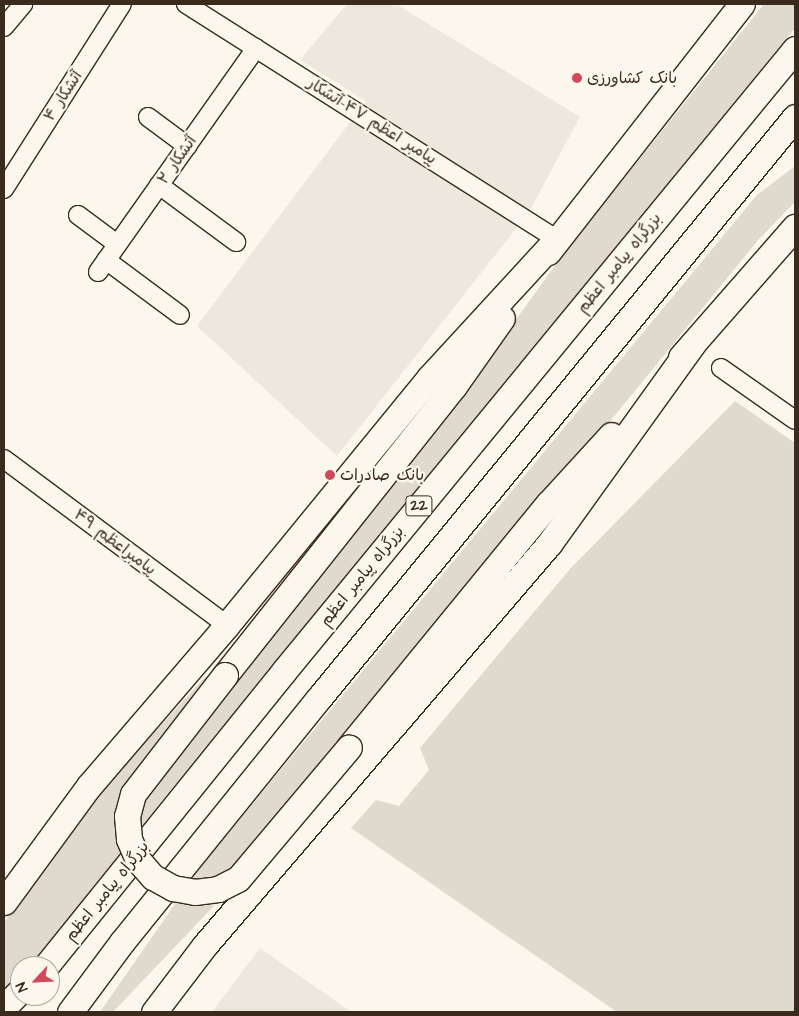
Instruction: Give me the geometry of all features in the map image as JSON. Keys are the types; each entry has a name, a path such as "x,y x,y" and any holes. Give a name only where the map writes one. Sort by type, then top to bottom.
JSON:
{"highway":[{"path":"742,4 725,14 557,239 454,386 133,794 127,816 129,839 138,860 153,877 173,888 195,892 218,889 238,879 549,503 692,345 795,226"},
{"name":"بزرگراه پیامبر اعظم","path":"54,956 284,671 795,50"},
{"path":"70,1012 122,942 319,698 795,117"},
{"path":"4,902 89,786 227,625 429,378 557,239"},
{"path":"154,1012 205,945 549,544 692,345"},
{"path":"134,1012 205,945"}],"street":[{"path":"4,27 22,4"},
{"name":"آتشکار ۴","path":"4,189 122,4"},
{"name":"پیامبر اعظم ۴۷-آتشکار","path":"186,4 557,239"},
{"name":"آتشکار ۲","path":"180,315 102,266 256,48"},
{"path":"148,117 187,146"},
{"path":"159,185 236,242"},
{"path":"78,215 117,244"},
{"path":"721,368 795,420"},
{"name":"پیامبراعظم ۴۹","path":"4,459 227,625"}],"shaded area":[{"path":"347,4 396,4 580,117 529,212 337,456 197,326 366,101 300,60"},
{"path":"764,4 795,4 795,28 161,802 42,956 10,956 10,989 4,995 4,923 74,820 205,677 230,686 426,445 561,257"},
{"path":"795,166 795,202 759,239 212,908 113,1012 100,1012 202,865 757,195"},
{"path":"735,401 795,443 795,1012 617,1012 351,828 376,800 399,806 429,770 420,748 570,569"},
{"path":"260,948 351,1012 212,1012"}],"place":[{"name":"بانک کشاورزی","path":"577,78"},
{"name":"بانک صادرات","path":"330,475"}]}
